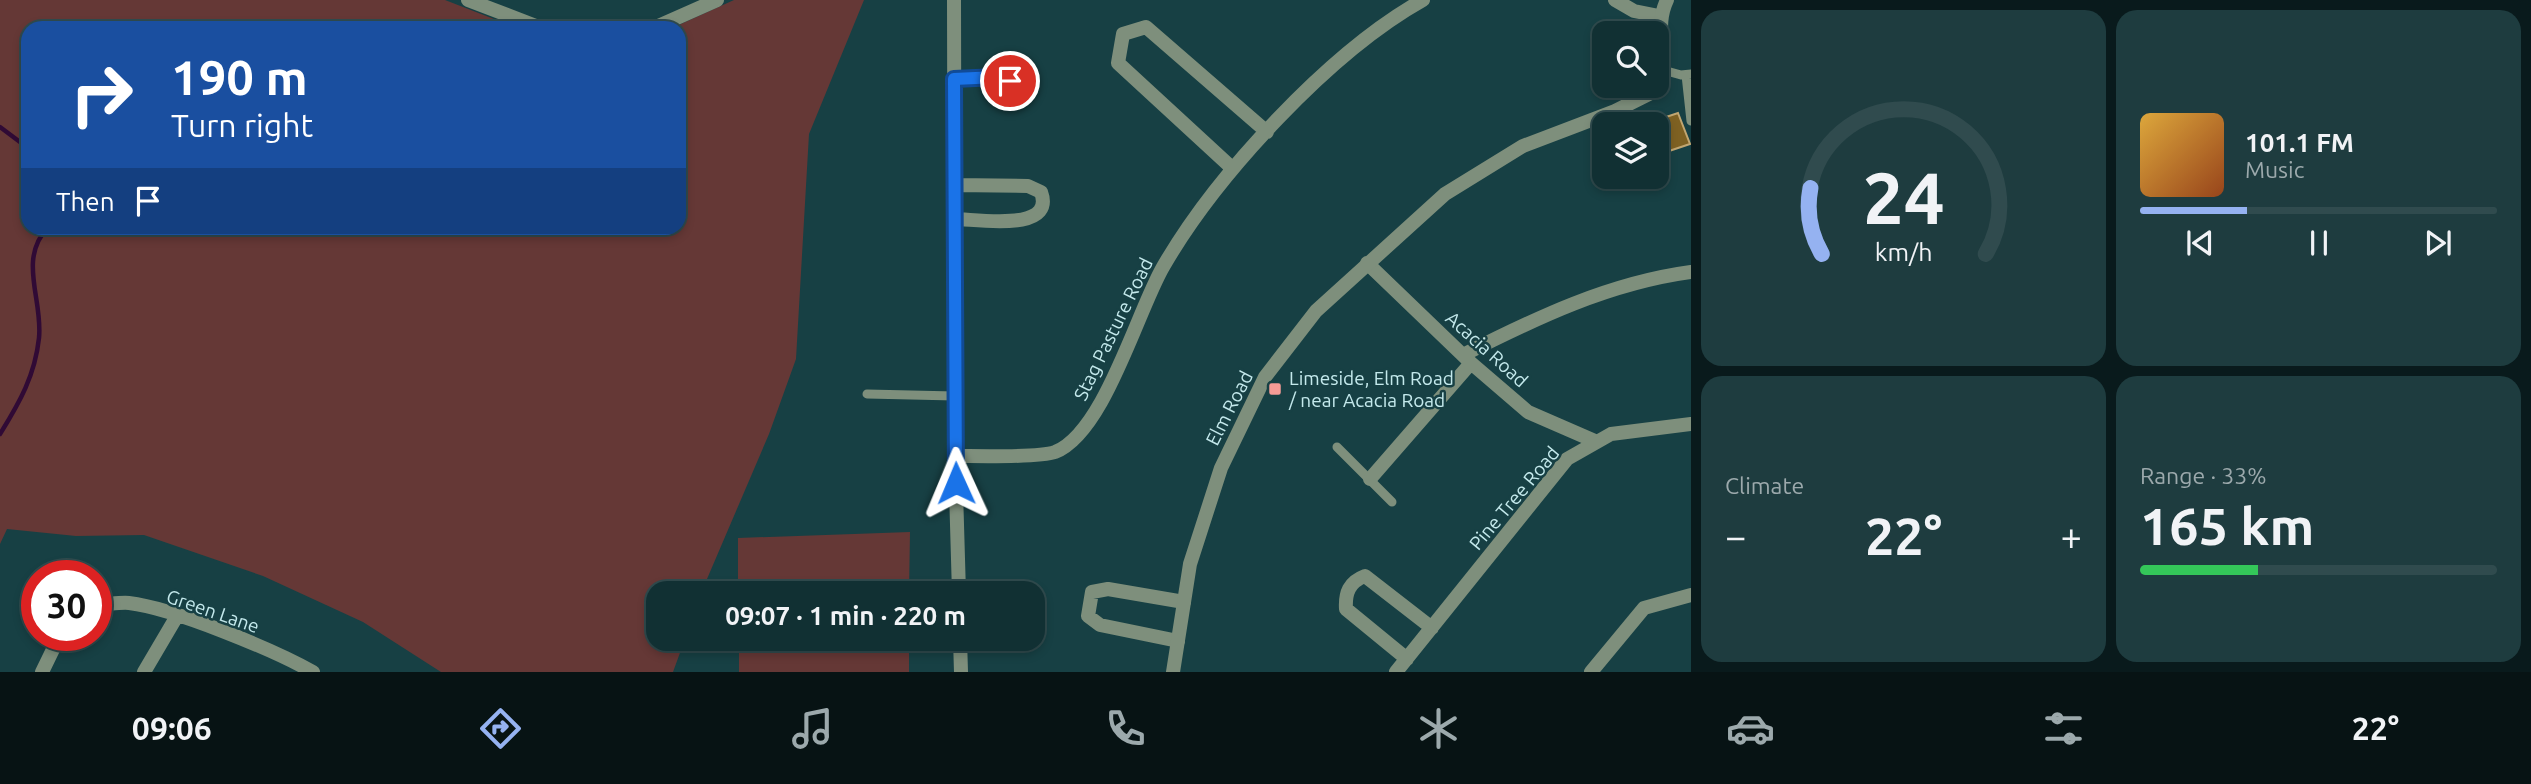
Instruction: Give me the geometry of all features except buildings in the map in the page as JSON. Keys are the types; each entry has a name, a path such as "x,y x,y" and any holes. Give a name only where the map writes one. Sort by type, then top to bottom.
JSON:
{"street":[{"path":"468,0 523,21"},
{"path":"670,21 718,0"},
{"path":"954,0 955,456 959,581"},
{"name":"Stag Pasture Road","path":"955,456 1055,452 1086,426 1115,372 1163,267 1232,168 1341,57 1423,0"},
{"path":"1615,0 1634,11 1659,16"},
{"path":"1659,21 1667,0"},
{"path":"1232,168 1118,63 1123,34 1146,27 1267,132"},
{"name":"Elm Road","path":"1172,672 1190,564 1221,468 1265,377 1316,311 1445,194 1522,146 1615,111 1641,98"},
{"path":"954,185 1028,186 1041,192 1044,202 1042,210 1028,220 954,219"},
{"name":"Acacia Road","path":"1367,263 1467,359 1528,412 1597,442"},
{"path":"1370,479 1467,359 1546,313 1613,290 1691,272"},
{"name":"Pine Tree Road","path":"1396,672 1567,459 1611,434 1691,424"},
{"path":"1407,659 1346,609 1345,595 1354,580 1364,576 1432,628"},
{"path":"1178,640 1100,625 1088,616 1092,592 1108,589 1184,602"},
{"path":"1591,672 1644,608 1689,599"},
{"name":"Green Lane","path":"112,604 128,603 177,616 304,670"},
{"path":"144,672 177,616"},
{"path":"42,672 52,651"},
{"path":"960,651 961,672"}],"lane":[{"path":"1669,77 1688,74 1691,121"},
{"path":"954,79 1004,78 1028,98"},
{"path":"867,394 955,396"},
{"path":"1336,447 1392,502"}],"shaded area":[{"path":"0,0 445,0 499,21 21,21 21,235 686,235 686,22 734,0 864,0 809,134 796,359 769,434 706,581 646,581 646,651 681,651 673,672 441,672 363,622 263,576 144,535 76,536 7,529 0,544"},
{"path":"910,532 909,581 738,581 738,538"},
{"path":"739,651 909,651 909,672 739,672"}],"waterway":[{"path":"0,127 21,143"},
{"path":"0,434 25,388 37,351 39,323 33,267 34,254 42,235"}],"place":[{"name":"Limeside, Elm Road / near Acacia Road","path":"1275,389"}],"route":[{"path":"956,483 954,79 997,77 1010,81"}]}
